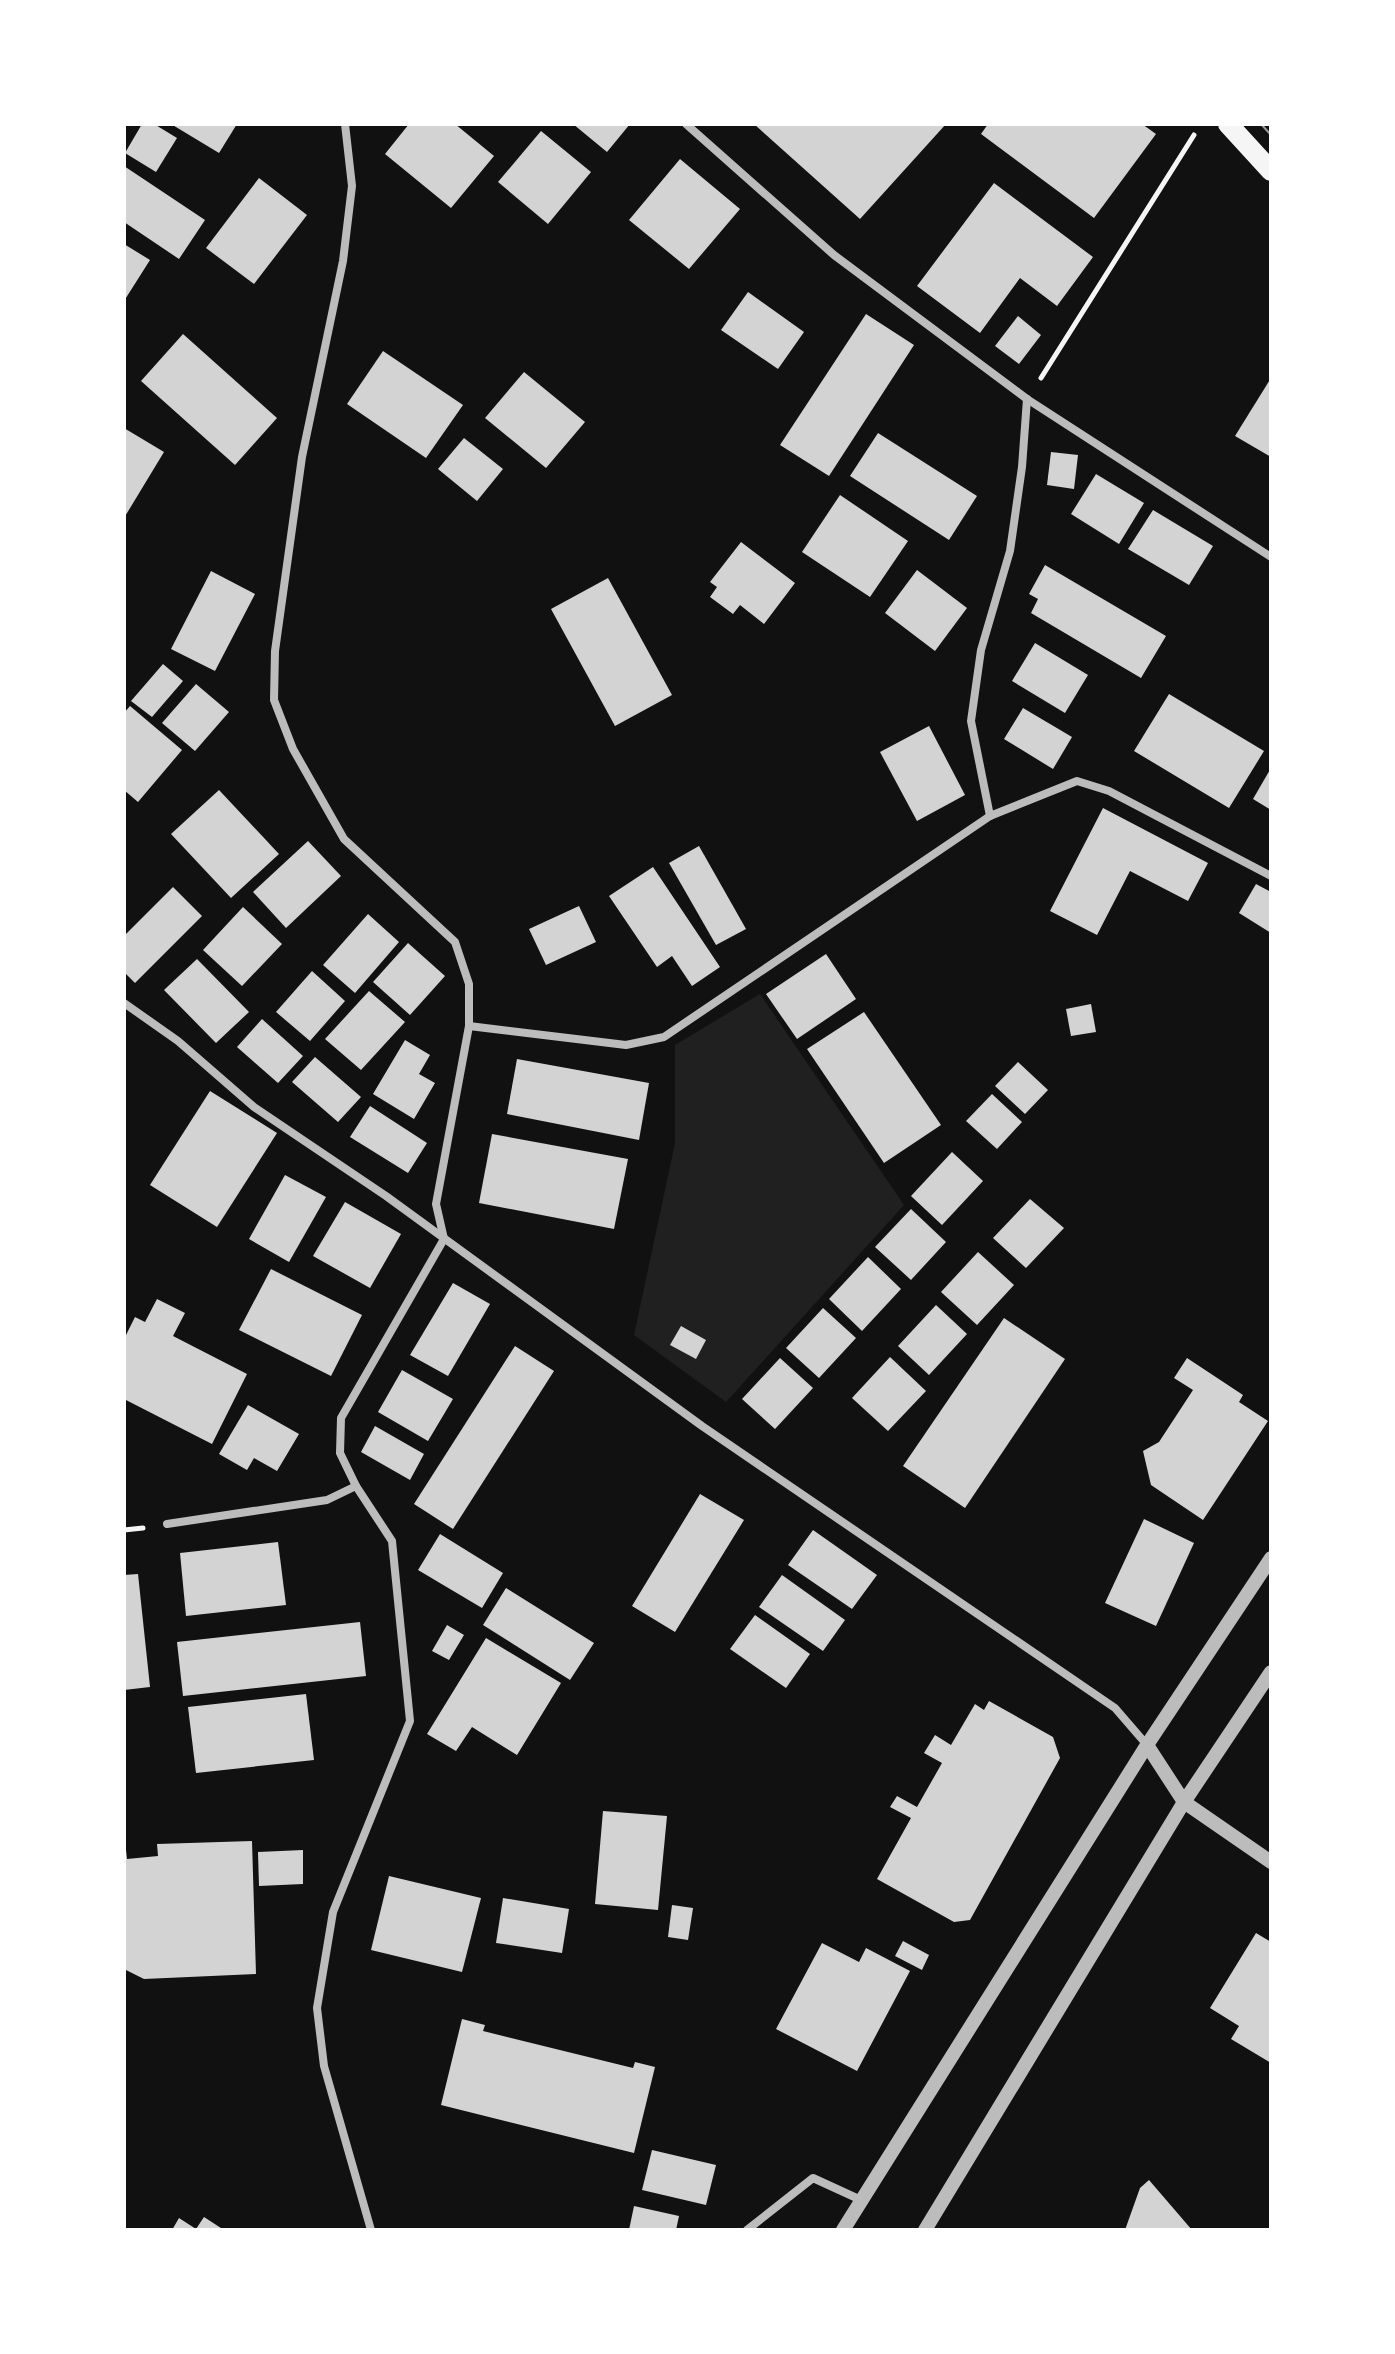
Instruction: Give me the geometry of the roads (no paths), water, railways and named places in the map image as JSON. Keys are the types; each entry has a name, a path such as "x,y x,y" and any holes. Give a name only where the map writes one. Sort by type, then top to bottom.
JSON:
{"main road":[{"path":"1228,124 1271,171"}],"street":[{"path":"345,124 352,186 343,261 302,457 275,651 274,700 293,749 344,839 455,942 469,984 469,1026 436,1204 444,1239 341,1418 340,1453 356,1486 392,1541 410,1721 333,1912 317,2008 324,2066 371,2230"},
{"path":"686,124 834,255 1027,399 1271,557"},
{"path":"990,816 971,721 981,650 1010,551 1022,467 1027,399"},
{"path":"469,1026 626,1045 664,1037 990,816 1077,781 1109,791 1271,876"},
{"path":"124,1003 178,1041 254,1107 386,1196 702,1426 1115,1708 1147,1745 1184,1802 1271,1862"},
{"path":"167,1524 327,1500 356,1486"},
{"path":"843,2230 1147,1745 1271,1558"},
{"path":"925,2230 1184,1802 1271,1672"},
{"path":"747,2230 813,2178 861,2200"}],"tram line":[{"path":"1261,124 1271,135"}]}
